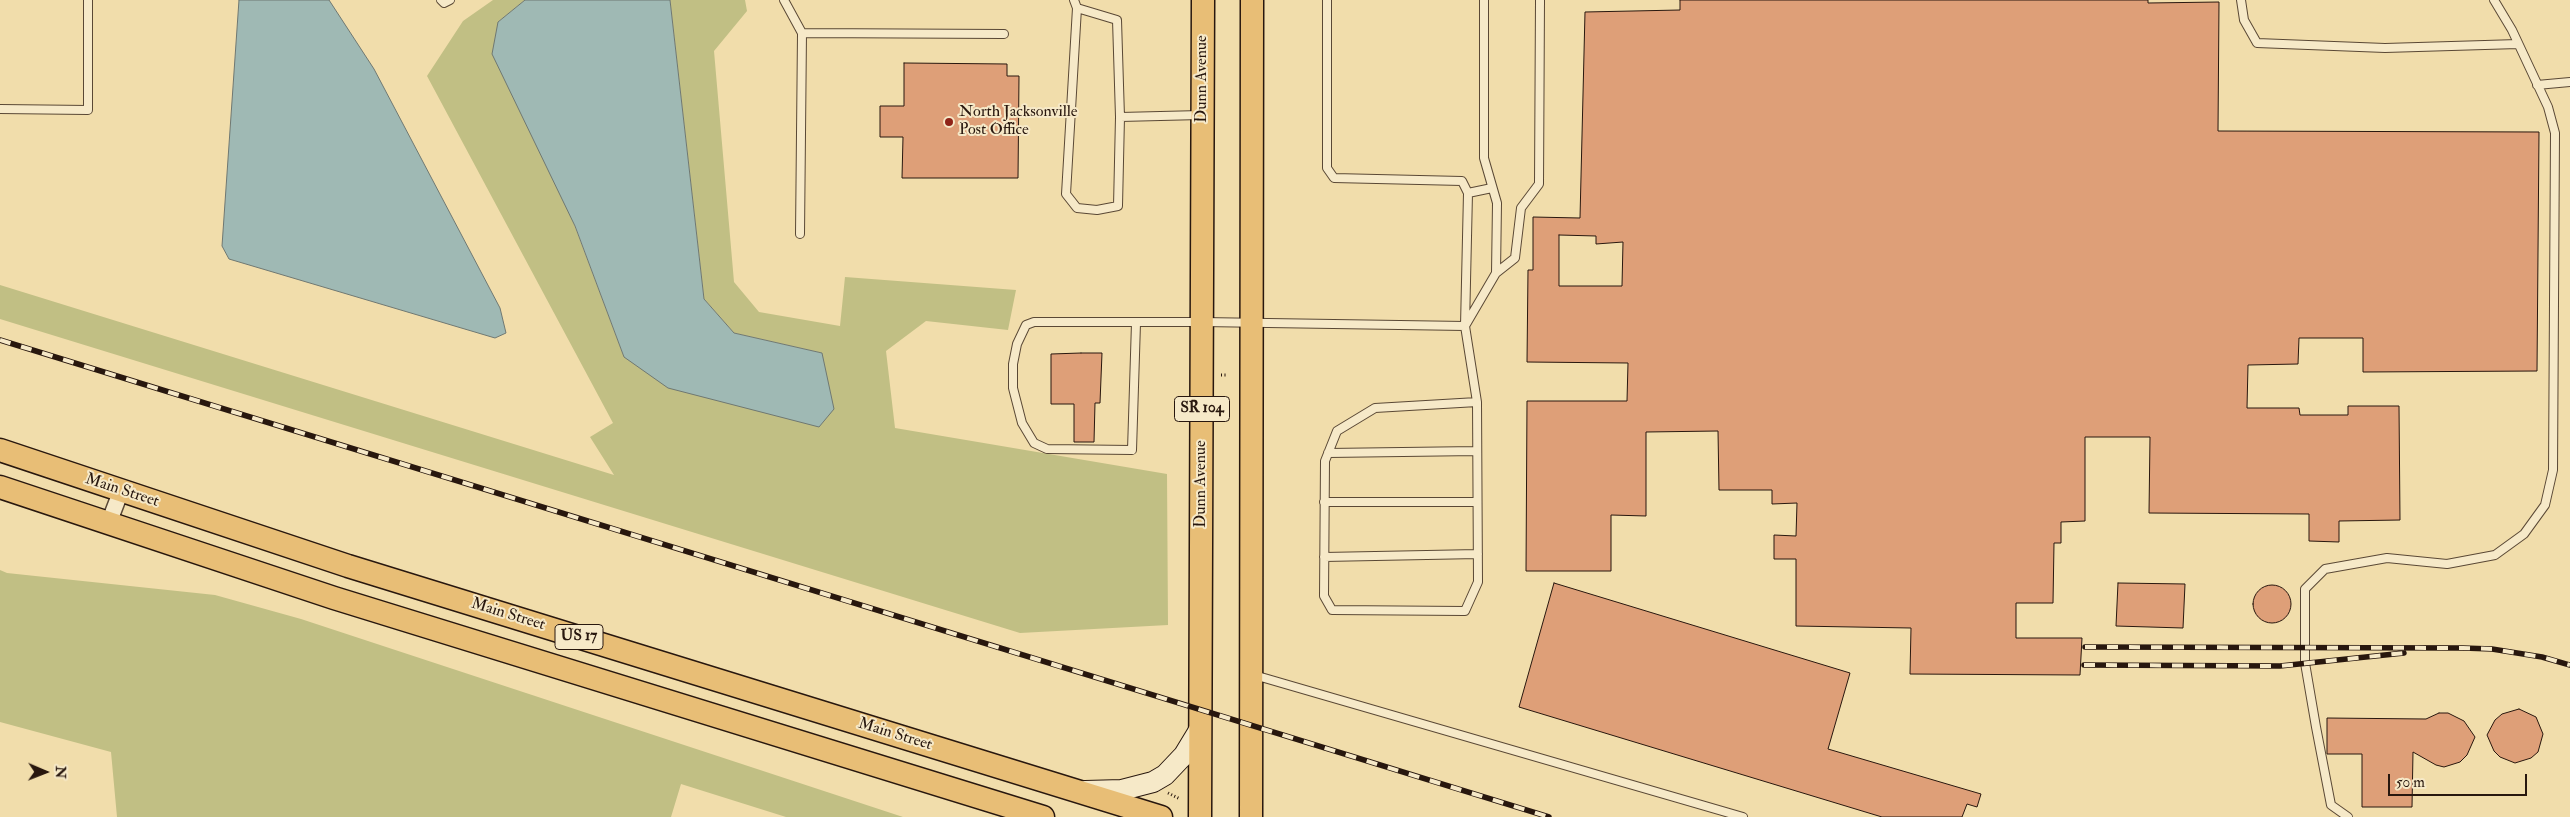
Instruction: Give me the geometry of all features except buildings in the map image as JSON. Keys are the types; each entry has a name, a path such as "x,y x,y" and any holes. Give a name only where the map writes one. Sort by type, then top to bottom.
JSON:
{"main road":[{"name":"Dunn Avenue","path":"1193,809 1201,727 1203,0"},
{"name":"SR 104","path":"1251,817 1252,0"},
{"name":"Main Street","path":"0,450 348,566 1161,817"},
{"name":"US 17","path":"0,487 334,598 1043,817"},
{"path":"1076,790 1122,790 1153,782 1165,774 1184,755 1201,727"}],"street":[{"path":"108,524 121,491"}],"lane":[{"path":"0,109 88,110 88,0"},
{"path":"441,0 444,3 450,0"},
{"path":"784,0 802,33 800,234"},
{"path":"1327,0 1327,168 1334,178 1462,181 1468,194 1465,326 1477,402 1478,582 1465,611 1332,610 1324,596 1325,461 1337,431 1374,408 1477,402"},
{"path":"1484,0 1484,158 1497,202 1496,273"},
{"path":"1465,326 1496,273 1515,258 1520,208 1539,184 1540,0"},
{"path":"2241,0 2244,20 2258,43 2385,48 2518,44"},
{"path":"2348,817 2331,805 2305,663 2305,589 2325,569 2334,567 2387,558 2447,564 2495,555 2524,534 2544,505 2553,470 2555,133 2548,107 2518,44 2494,0"},
{"path":"1075,4 1117,20 1120,117 1118,206 1097,210 1077,208 1066,194 1075,4"},
{"path":"802,33 1004,34"},
{"path":"2537,85 2570,82"},
{"path":"1120,117 1203,115"},
{"path":"1468,194 1492,188"},
{"path":"1136,323 1132,450 1047,449 1034,443 1022,423 1013,388 1012,364 1017,344 1026,325 1034,322 1202,322 1465,326"},
{"path":"1328,453 1477,451"},
{"path":"1324,502 1477,502"},
{"path":"1324,557 1478,554"},
{"path":"1250,673 1743,817"}],"path":[{"path":"1164,789 1174,798 1193,809"}],"shaded area":[{"path":"493,0 525,0 498,22 624,357 822,353 734,333 704,299 670,0 745,0 747,11 714,51 734,282 759,312 840,326 845,277 1016,290 1008,330 926,321 886,351 895,428 1167,474 1168,625 1020,633 0,319 0,285 614,475 590,437 613,423 427,76 463,21"},
{"path":"0,570 7,573 215,595 301,619 903,817 786,817 681,784 671,817 117,817 111,752 0,722"}],"water":[{"path":"239,0 329,0 374,69 500,308 506,333 495,338 229,259 222,246"},
{"path":"525,0 670,0 704,299 734,333 822,353 834,409 819,427 668,388 624,357 575,226 492,54 498,22"}],"railway":[{"path":"0,340 1549,817"},
{"path":"2085,647 2492,649 2542,657 2570,665"},
{"path":"2084,665 2280,666 2404,653"}],"place":[{"name":"North Jacksonville Post Office","path":"949,122"}]}
